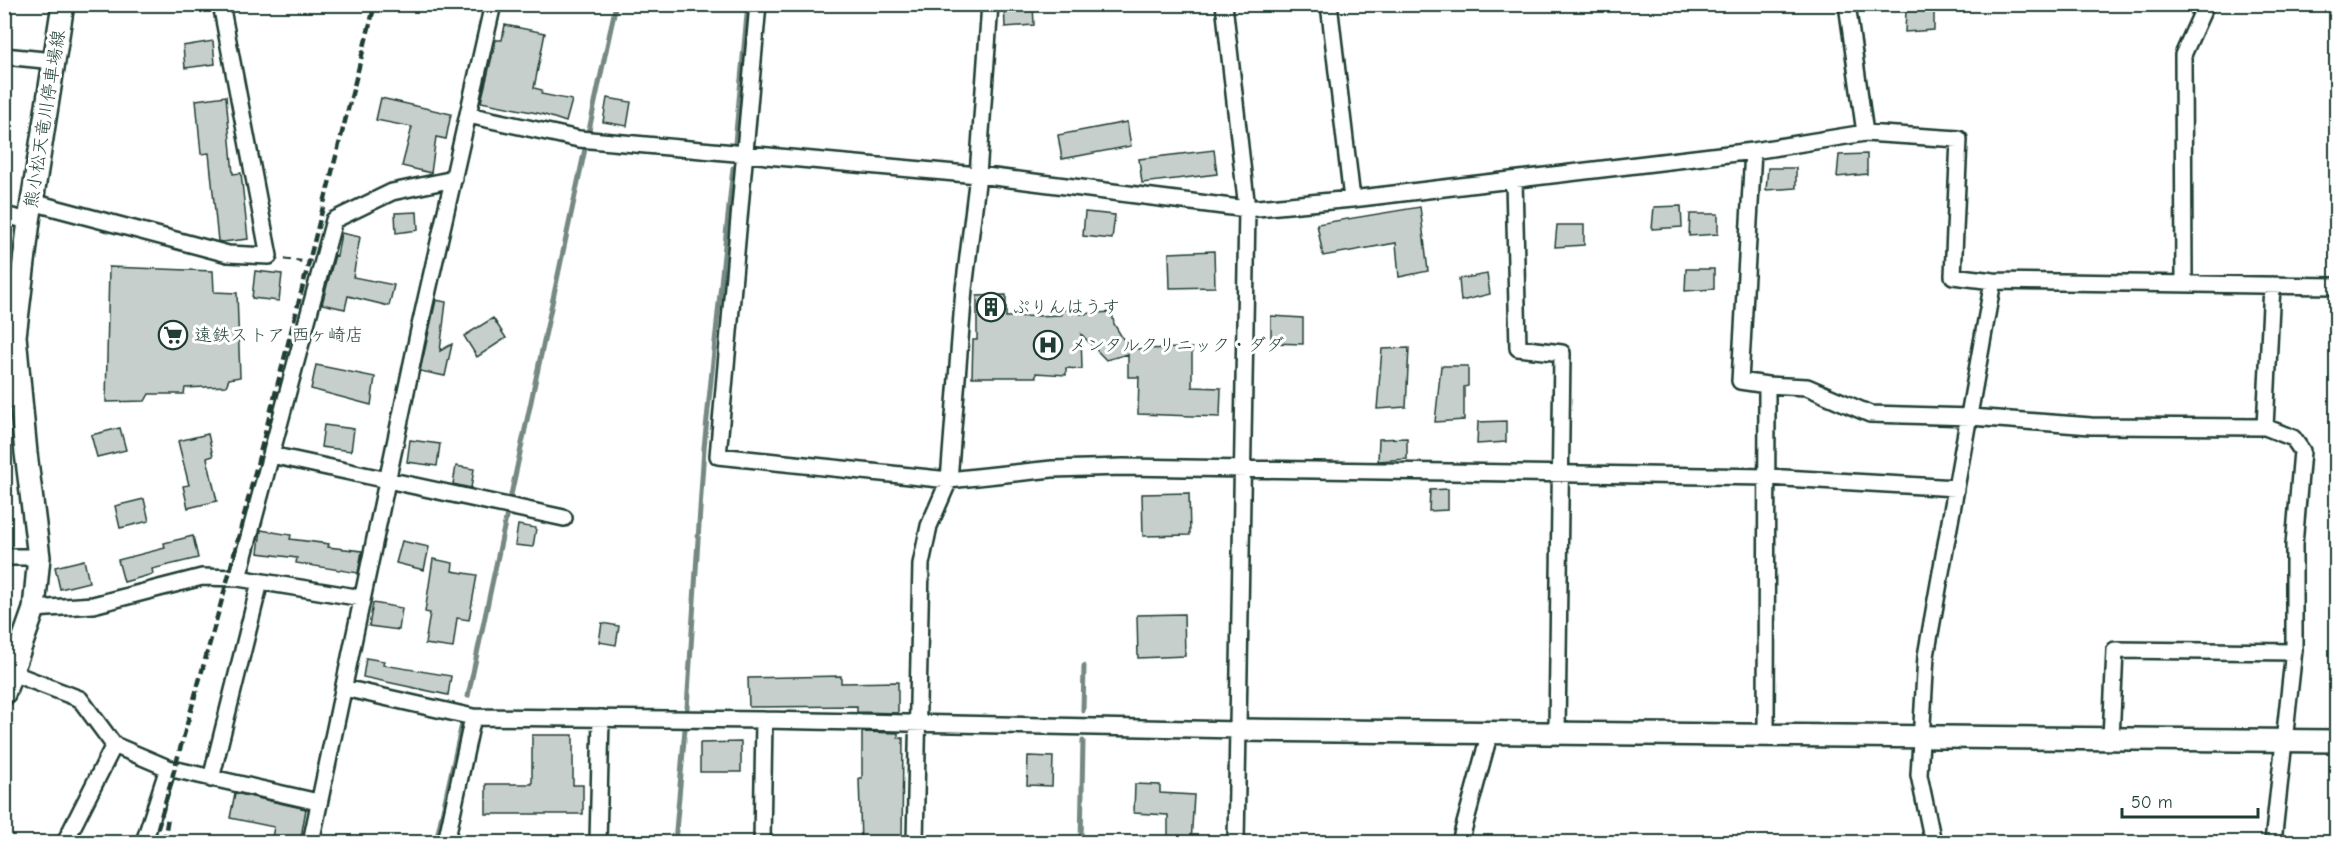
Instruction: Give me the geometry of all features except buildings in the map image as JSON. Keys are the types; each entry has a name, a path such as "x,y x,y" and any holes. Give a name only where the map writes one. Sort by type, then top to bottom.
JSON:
{"street":[{"name":"熊小松天竜川停車場線","path":"4,694 34,609 39,557 10,336 63,4"},
{"path":"4,215 30,212 228,254 269,256 221,4"},
{"path":"311,843 419,330 493,4"},
{"path":"758,4 743,153 718,456 949,480 1053,469 1241,470 1768,477 1956,488"},
{"path":"915,843 921,564 930,526 949,480 964,289 978,175 990,4"},
{"path":"1224,4 1247,209 1236,843"},
{"path":"1329,4 1352,199"},
{"path":"1848,4 1865,133"},
{"path":"2184,282 2183,55 2206,4"},
{"path":"4,56 54,61"},
{"path":"468,114 585,140 978,175 1247,209 1352,199 1753,151 1865,133 1959,139 1953,276 1993,281 2337,286"},
{"path":"1753,151 1740,381 1767,386 1808,387 1870,414 1971,417 2091,426 2265,427 2293,438 2302,451 2294,545 2294,652 2272,843"},
{"path":"238,578 334,220 392,192 454,179"},
{"path":"1514,180 1518,348 1562,353 1557,732"},
{"path":"1933,843 1919,775 1919,736 1926,657 1971,417 1993,281"},
{"path":"2265,427 2272,285"},
{"path":"1766,734 1767,386"},
{"path":"271,455 389,478 564,518"},
{"path":"4,557 39,557"},
{"path":"34,609 93,605 202,577 238,578 363,598"},
{"path":"211,779 260,582"},
{"path":"2111,739 2115,650 2294,652"},
{"path":"12,673 80,699 114,745 168,768 318,802"},
{"path":"344,688 473,717 764,720 1239,730 2337,741"},
{"path":"446,843 473,717"},
{"path":"598,843 601,718"},
{"path":"762,843 764,720"},
{"path":"1460,843 1490,732"},
{"path":"65,843 114,745"},
{"path":"144,843 168,768"}],"path":[{"path":"269,256 322,265"}],"waterway":[{"path":"468,696 616,4"},
{"path":"735,143 748,4"},
{"path":"687,708 704,448 733,168"},
{"path":"1083,711 1084,666"},
{"path":"436,842 462,724"},
{"path":"675,842 685,729"},
{"path":"1081,842 1083,741"}],"railway":[{"path":"154,842 228,578 375,4"},
{"path":"164,842 168,817"}],"place":[{"name":"ぷりんはうす","path":"991,307"},
{"name":"遠鉄ストア 西ヶ崎店","path":"173,335"},
{"name":"メンタルクリニック・ダダ","path":"1048,345"}]}
